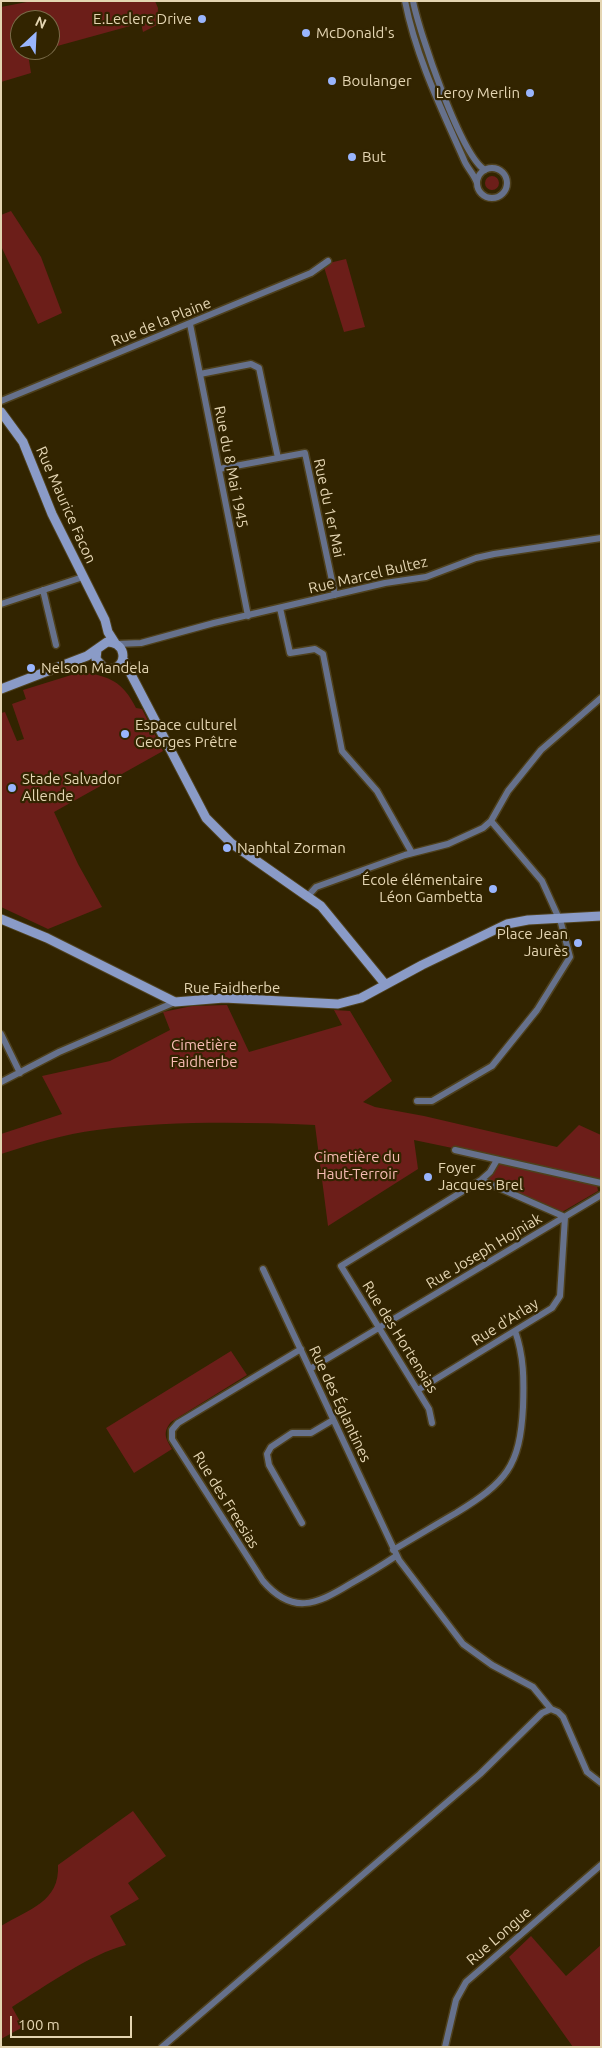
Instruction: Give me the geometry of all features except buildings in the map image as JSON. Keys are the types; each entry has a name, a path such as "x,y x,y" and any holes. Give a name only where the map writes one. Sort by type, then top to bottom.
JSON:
{"street":[{"path":"405,1 414,40 428,78 466,164 481,192 488,197 497,196 504,191 506,180 503,173 496,169 486,170 480,175 477,182"},
{"path":"413,1 418,25 431,64 471,154 477,163 486,170"},
{"name":"Rue de la Plaine","path":"1,401 311,273 328,261"},
{"name":"Rue du 8 Mai 1945","path":"190,324 248,616"},
{"path":"200,374 250,364 259,368 278,458"},
{"name":"Rue Maurice Facon","path":"1,412 23,442 52,514 101,612 108,632 116,643"},
{"name":"Rue du 1er Mai","path":"219,469 305,453 335,595"},
{"name":"Rue Marcel Bultez","path":"116,643 141,644 385,583 426,577 476,558 601,538"},
{"path":"1,604 84,577"},
{"path":"43,590 56,645"},
{"path":"280,608 290,653 316,649 323,654 342,751 377,791 412,853"},
{"name":"Rue Maurice Facon","path":"98,647 103,629 101,612"},
{"path":"1,689 65,665 107,642 116,643 206,818 230,843 308,896 325,910 385,984"},
{"name":"Rue Marcel Bultez","path":"123,657 141,644"},
{"path":"98,647 95,658 99,665"},
{"path":"65,665 87,661 105,669 114,669 123,657"},
{"path":"308,896 316,887 412,853 428,851 464,838 483,828 491,820 505,796 541,750 601,698"},
{"path":"417,1100 432,1101 492,1066 537,1010 571,954 560,918 540,877 491,820"},
{"path":"560,918 601,916"},
{"name":"Rue Faidherbe","path":"1,1082 59,1052 175,1002 217,998 338,1004 361,998 385,984 507,924 560,918"},
{"path":"1,919 47,938 175,1002"},
{"path":"1,1034 20,1073"},
{"path":"455,1150 601,1183"},
{"path":"497,1160 490,1172 481,1180 565,1218"},
{"name":"Rue des Hortensias","path":"432,1423 431,1412 341,1266 481,1180"},
{"name":"Rue Joseph Hojniak","path":"310,1369 601,1195"},
{"name":"Rue d'Arlay","path":"418,1390 552,1308 559,1300 565,1218"},
{"name":"Rue des Églantines","path":"263,1269 395,1553 463,1644 492,1665 533,1688 551,1709 563,1717 589,1775 601,1783"},
{"name":"Rue des Freesias","path":"301,1349 175,1426 171,1433 172,1438 262,1581 272,1592 284,1599 302,1604 324,1600 487,1493 502,1480 512,1464 522,1429 524,1371 515,1331"},
{"path":"302,1522 269,1465 267,1454 271,1447 292,1433 311,1433 333,1420"},
{"path":"162,2047 480,1774 542,1713 551,1709"},
{"name":"Rue Longue","path":"445,2047 456,2000 466,1982 601,1865"}],"green space":[{"path":"32,1 155,1 158,8 157,25 143,32 141,23 60,45 60,10 10,10 10,60 29,60 31,73 1,82 1,7"},
{"path":"489,176 495,176 499,183 495,190 489,190 485,186 485,180"},
{"path":"11,211 41,257 62,313 38,324 1,246 1,215"},
{"path":"346,259 365,327 344,332 324,267 329,263"},
{"path":"81,672 108,678 121,686 136,708 142,709 163,751 54,812 78,864 102,907 48,929 1,907 1,713 5,712 17,741 24,739 12,704 26,699 23,690"},
{"path":"227,1005 249,1052 342,1025 334,1010 350,1011 392,1081 363,1102 375,1107 424,1116 557,1147 579,1125 601,1135 601,1179 414,1140 418,1169 328,1226 315,1125 206,1123 124,1127 73,1134 1,1154 1,1134 62,1114 42,1076 110,1061 170,1030 163,1012 192,1006"},
{"path":"499,1163 597,1185 598,1191 562,1212 487,1179"},
{"path":"231,1351 247,1375 171,1422 166,1436 172,1449 134,1473 106,1428"},
{"path":"133,1811 166,1856 128,1883 139,1899 110,1916 126,1945 112,1949 83,1963 12,2007 23,2027 1,2039 1,1926 41,1903 54,1888 58,1865"},
{"path":"531,1936 566,1976 601,1945 601,2047 573,2047 509,1957"}],"place":[{"name":"E.Leclerc Drive","path":"202,19"},
{"name":"McDonald's","path":"306,33"},
{"name":"Boulanger","path":"332,81"},
{"name":"Leroy Merlin","path":"530,93"},
{"name":"But","path":"352,157"},
{"name":"Nelson Mandela","path":"31,668"},
{"name":"Espace culturel Georges Prêtre","path":"125,734"},
{"name":"Stade Salvador Allende","path":"12,788"},
{"name":"Naphtal Zorman","path":"227,848"},
{"name":"École élémentaire Léon Gambetta","path":"493,889"},
{"name":"Place Jean Jaurès","path":"578,943"},
{"name":"Foyer Jacques Brel","path":"428,1177"}],"park label":[{"name":"Cimetière Faidherbe","path":"204,1054"},
{"name":"Cimetière du Haut-Terroir","path":"357,1166"}]}
